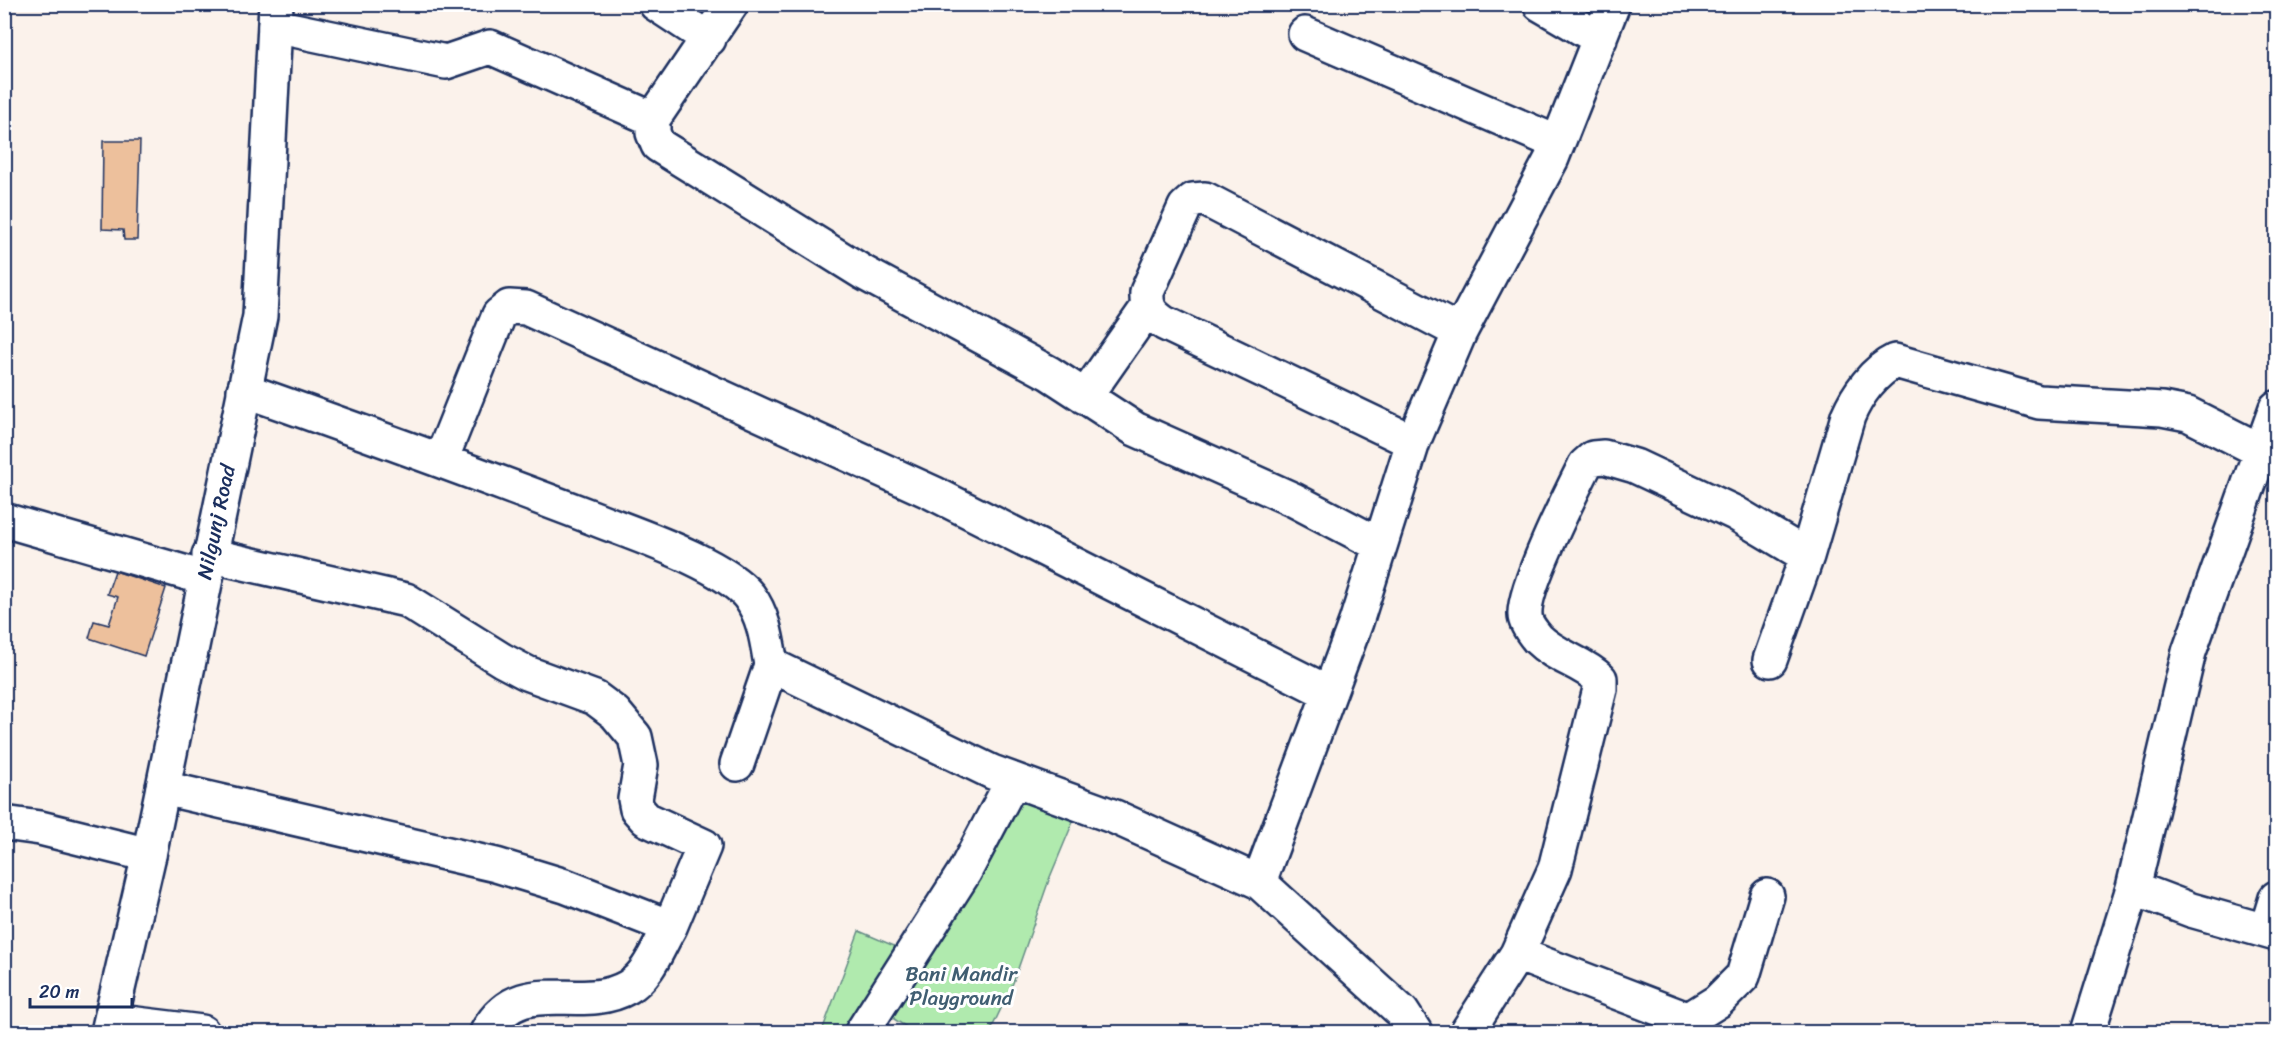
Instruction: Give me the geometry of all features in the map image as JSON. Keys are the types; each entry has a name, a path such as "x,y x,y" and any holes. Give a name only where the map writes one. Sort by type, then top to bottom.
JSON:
{"street":[{"path":"656,4 709,39"},
{"path":"731,4 653,119 653,133 658,145 864,273 1049,373 1135,429 1273,490 1380,545"},
{"path":"1540,4 1600,39"},
{"path":"1259,882 1356,622 1413,442 1460,332 1558,143 1613,4"},
{"path":"276,15 446,63 490,47 653,119"},
{"name":"Nilgunj Road","path":"110,1027 150,855 260,316 276,15"},
{"path":"1305,34 1558,143"},
{"path":"1413,442 1164,323 1152,315 1148,307 1147,292 1185,207 1193,200 1205,199 1460,332"},
{"path":"441,460 499,315 510,307 526,308 933,493 1329,693"},
{"path":"1085,397 1148,307"},
{"path":"1770,660 1806,556 1854,402 1877,374 1895,361 2039,402 2162,409 2187,414 2260,451"},
{"path":"244,390 441,460 686,555 734,583 749,597 760,616 765,630 771,665 737,764"},
{"path":"2088,1032 2133,888 2189,652 2277,408"},
{"path":"1467,1032 1517,954 1555,869 1600,689 1600,679 1594,673 1563,658 1538,638 1525,620 1524,613 1530,588 1585,465 1593,458 1604,457 1635,466 1735,513 1806,556"},
{"path":"4,520 207,567 406,600 502,660 527,673 595,698 615,713 635,737 638,747 641,765 634,799 637,809 646,819 704,846 670,927 644,974 628,987 610,994 591,997 538,998 516,1002 506,1008 487,1032"},
{"path":"771,665 1013,780 1115,817 1259,882 1402,1012 1415,1032"},
{"path":"862,1032 965,871 1013,780"},
{"path":"163,788 496,866 565,886 670,927"},
{"path":"4,823 40,828 150,855"},
{"path":"2133,888 2191,910 2271,932 2277,898"},
{"path":"1517,954 1684,1018 1691,1018 1718,1001 1743,976 1767,896"},
{"path":"110,1027 202,1032"}],"green space":[{"name":"Bani Mandir Playground","path":"1013,780 1078,810 1050,877 1013,983 990,1032 914,1032 894,1019 894,1004 878,1032 822,1031 859,931 899,948"}],"building":[{"path":"103,141 140,141 137,240 124,240 123,230 102,229"},
{"path":"115,571 166,588 144,656 89,638 94,621 109,625 118,597 107,594"}]}
